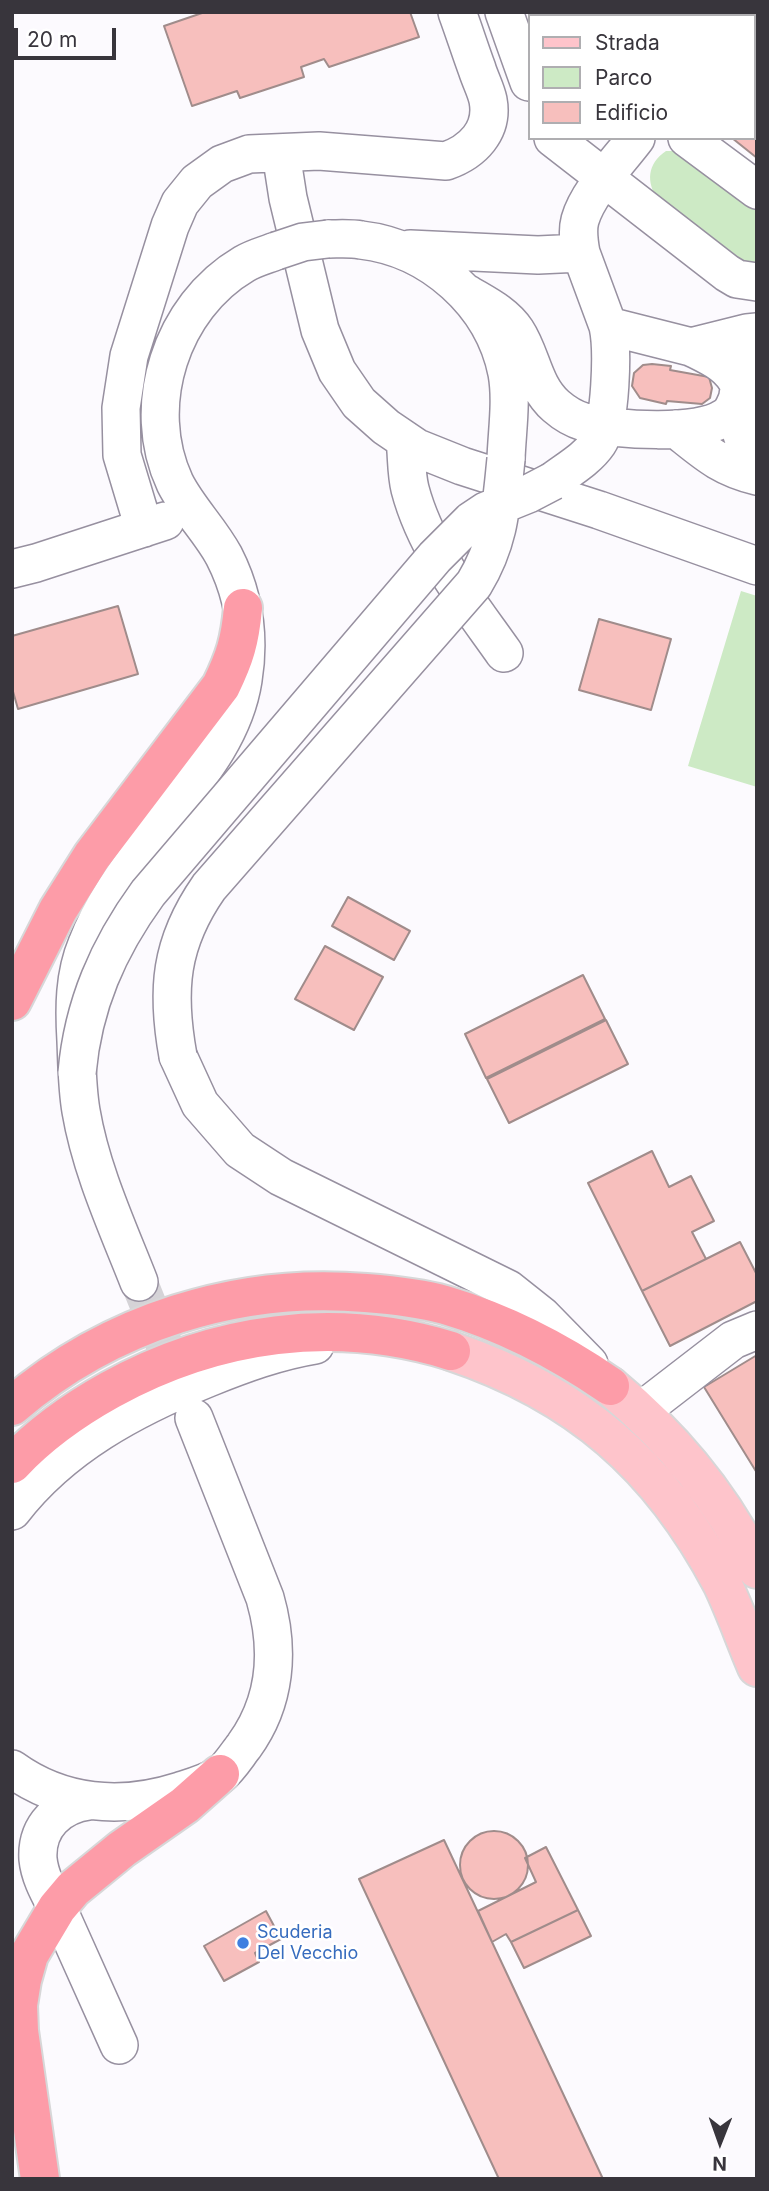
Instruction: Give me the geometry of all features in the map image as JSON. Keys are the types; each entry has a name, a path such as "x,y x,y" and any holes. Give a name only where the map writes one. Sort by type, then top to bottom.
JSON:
{"highway":[{"path":"12,1001 58,910 92,856 221,686 241,638 239,596"},
{"path":"12,1406 36,1385 77,1359 127,1333 169,1316 223,1300 282,1292 336,1290 390,1295 442,1304 491,1320 571,1359 610,1386"},
{"path":"12,1464 58,1422 96,1398 138,1374 181,1356 220,1345 316,1331 397,1337 451,1351"},
{"path":"40,2179 19,2031 18,2005 29,1955 57,1908 93,1871 185,1805 220,1774"},
{"path":"12,2150 24,2179"}],"main road":[{"path":"451,1351 487,1363 548,1393 586,1417 631,1455 657,1484 701,1545 723,1586 757,1667"},
{"path":"610,1386 641,1411 706,1482 729,1517 757,1569"}],"street":[{"path":"144,528 121,455 121,408 129,356 170,226 180,203 197,182 222,164 249,154 319,150 446,161 461,155 474,145 484,132 489,117 488,100 457,12"},
{"path":"504,12 528,79"},
{"path":"555,140 727,273 737,279 757,282"},
{"path":"77,1073 85,1022 107,959 125,925 148,893 435,557 471,521 502,503 553,481 589,455 600,439 604,426 611,359 608,326 581,253 579,223 590,198 634,140"},
{"path":"690,140 757,190"},
{"path":"281,153 288,198 320,330 337,371 359,403 417,448 462,466 599,510 757,566"},
{"path":"139,1282 98,1176 80,1108 74,1007 78,971 86,944 101,912 123,877 225,736 238,707 244,674 247,629 239,596 223,555 176,485 167,463 160,391 168,362 187,319 220,281 245,263 303,242 328,239 361,240 395,248 471,254 581,253"},
{"path":"395,248 437,268 466,293 505,316 524,346 536,378 555,406 570,416 604,426 676,429 703,427 715,423 732,411 745,382"},
{"path":"466,293 482,313 500,346 507,374 509,399 502,503 488,561 474,584 209,887 184,931 172,976 172,1023 178,1056 200,1104 240,1150 281,1177 508,1289 542,1315 610,1386"},
{"path":"608,326 691,347 725,366 745,382"},
{"path":"691,347 757,332"},
{"path":"745,382 738,425 747,449 757,461"},
{"path":"676,429 720,464 734,471 757,476"},
{"path":"405,440 410,487 425,530 454,583 504,653"},
{"path":"12,569 36,564 193,511"},
{"path":"641,1411 733,1340 757,1329"},
{"path":"12,1511 46,1475 77,1449 131,1412 243,1364 284,1351 353,1341 393,1342 451,1351"},
{"path":"119,2045 41,1871 39,1844 44,1831 61,1810 73,1804 89,1801 136,1801 199,1785 220,1774 253,1733 271,1683 275,1653 273,1626 265,1598 194,1418"},
{"path":"12,1769 31,1782 58,1794 89,1801"}],"green space":[{"path":"666,151 677,151 757,203 757,269 748,266 658,200 650,174 655,162"},
{"path":"741,591 757,596 757,787 688,766"}],"building":[{"path":"205,12 410,12 419,37 329,67 324,59 301,67 304,77 240,98 237,91 192,106 164,26"},
{"path":"568,12 664,12 662,14"},
{"path":"757,12 757,39 755,41 755,14 718,14"},
{"path":"755,68 757,69 757,158 734,140 755,140"},
{"path":"643,365 671,366 670,370 709,377 712,388 710,398 702,404 667,401 666,404 640,398 632,386 634,373"},
{"path":"118,606 138,674 18,709 12,688 12,636"},
{"path":"599,619 671,639 651,710 579,690"},
{"path":"348,897 410,931 394,960 332,926"},
{"path":"325,946 383,977 354,1030 295,999"},
{"path":"583,975 605,1019 486,1078 465,1034"},
{"path":"606,1020 628,1064 509,1123 487,1079"},
{"path":"652,1151 669,1187 691,1176 714,1221 692,1232 706,1259 642,1291 588,1183"},
{"path":"740,1242 757,1275 757,1301 670,1346 642,1291"},
{"path":"757,1355 757,1473 704,1387"},
{"path":"494,1831 507,1834 518,1841 525,1852 528,1865 525,1878 518,1889 507,1896 494,1899 481,1896 470,1889 463,1878 460,1865 463,1852 470,1841 481,1834"},
{"path":"444,1840 603,2179 499,2179 359,1879"},
{"path":"546,1847 578,1910 511,1942 506,1934 492,1942 478,1911 536,1882 525,1858"},
{"path":"578,1910 591,1936 524,1968 511,1942"},
{"name":"Scuderia Del Vecchio","path":"266,1911 281,1939 255,1953 259,1962 224,1981 204,1946"}],"tunnel":[{"path":"139,1282 183,1391"}],"place":[{"name":"Scuderia Del Vecchio","path":"243,1943"}]}
